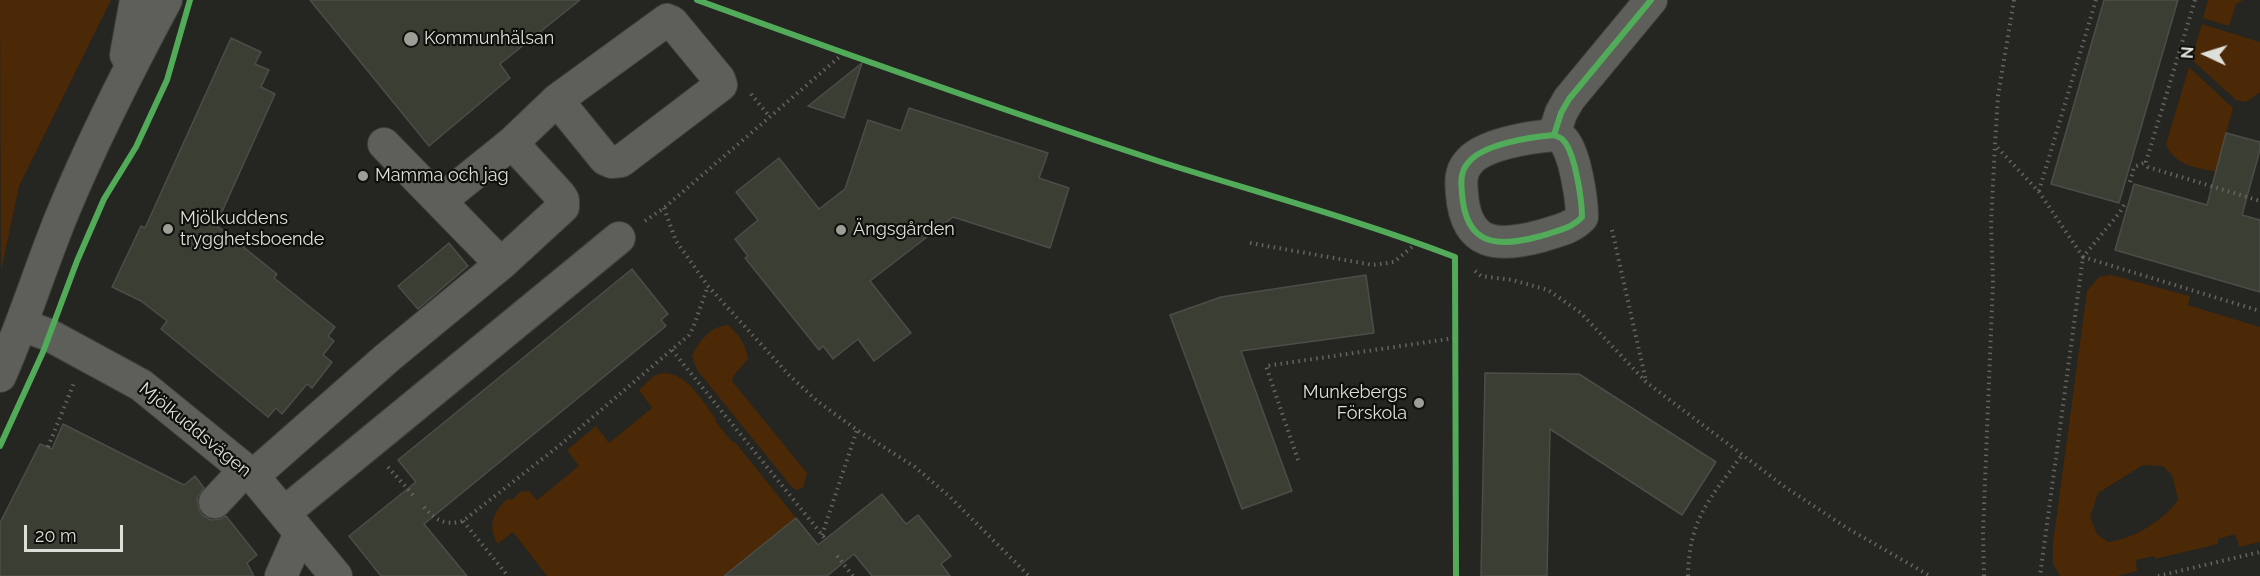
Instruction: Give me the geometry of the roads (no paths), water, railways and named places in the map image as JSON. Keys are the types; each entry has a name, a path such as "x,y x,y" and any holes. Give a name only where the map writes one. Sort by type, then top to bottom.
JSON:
{"street":[{"path":"120,85 136,0"},
{"path":"0,376 22,325 64,211 120,85 166,0"},
{"path":"1554,135 1561,113 1569,99 1651,0"},
{"path":"440,201 512,143 557,100 667,20 672,22 719,79 721,85 621,161 612,162 605,159 557,100"},
{"path":"215,502 501,264 563,207 563,200 559,194 512,143"},
{"path":"384,144 501,264"},
{"path":"281,576 292,523 619,238"},
{"name":"Mjölkuddsvägen","path":"22,325 49,335 141,385 249,473 336,576"}],"place":[{"name":"Kommunhälsan","path":"411,39"},
{"name":"Mamma och jag","path":"363,176"},
{"name":"Mjölkuddens trygghetsboende","path":"168,229"},
{"name":"Ängsgården","path":"841,230"},
{"name":"Munkebergs Förskola","path":"1419,403"}]}
